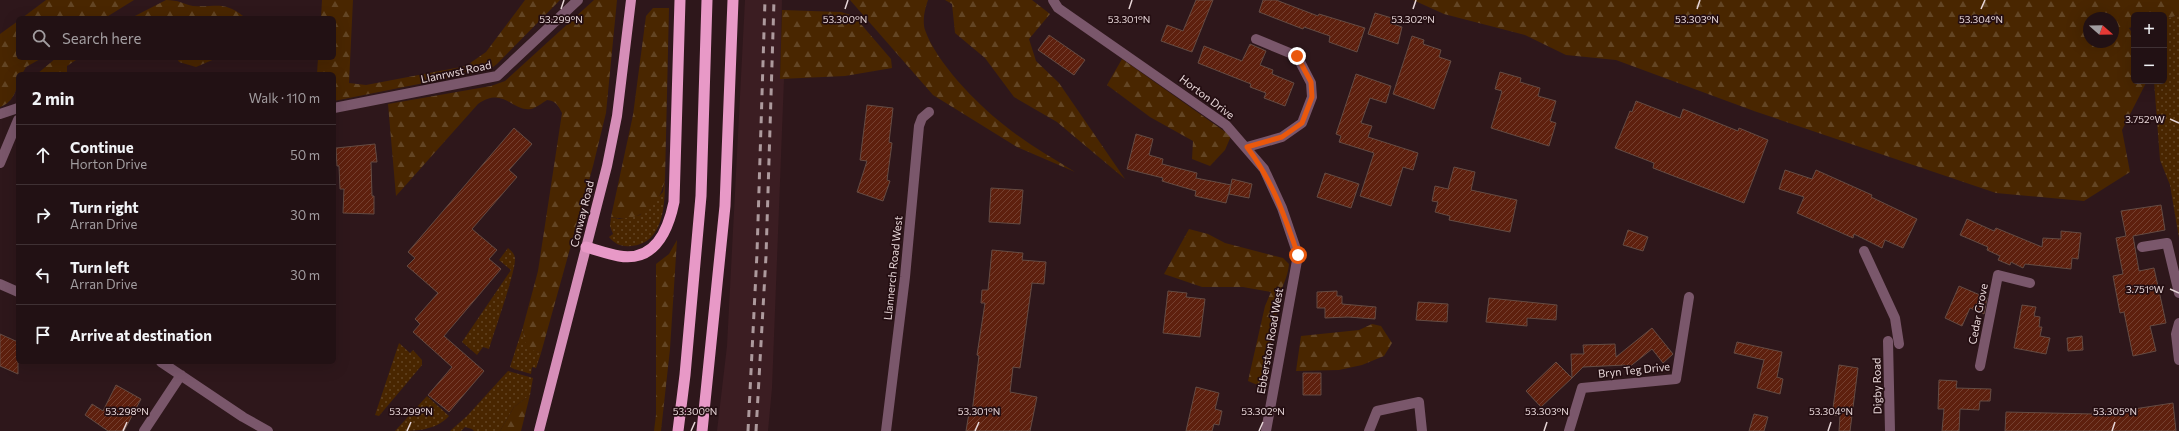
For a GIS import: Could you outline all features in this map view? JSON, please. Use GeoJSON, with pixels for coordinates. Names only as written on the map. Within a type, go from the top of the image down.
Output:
{"type":"FeatureCollection","features":[{"type":"Feature","properties":{"kind":"highway"},"geometry":{"type":"LineString","coordinates":[[586,247],[620,256],[632,256],[649,250],[659,241],[669,225],[674,202],[680,0]]}},
{"type":"Feature","properties":{"kind":"highway"},"geometry":{"type":"LineString","coordinates":[[678,431],[685,375],[702,196],[707,0]]}},
{"type":"Feature","properties":{"kind":"highway"},"geometry":{"type":"LineString","coordinates":[[702,431],[725,206],[733,0]]}},
{"type":"Feature","properties":{"kind":"main road","name":"Conway Road"},"geometry":{"type":"LineString","coordinates":[[539,431],[607,166],[617,116],[631,0]]}},
{"type":"Feature","properties":{"kind":"street","name":"Llanrwst Road"},"geometry":{"type":"LineString","coordinates":[[336,108],[497,76],[578,0]]}},
{"type":"Feature","properties":{"kind":"street","name":"Horton Drive"},"geometry":{"type":"LineString","coordinates":[[1053,0],[1058,8],[1226,125],[1247,147],[1264,169],[1279,201],[1298,255]]}},
{"type":"Feature","properties":{"kind":"street"},"geometry":{"type":"LineString","coordinates":[[1247,147],[1282,137],[1302,123],[1312,97],[1311,82],[1297,56],[1256,39]]}},
{"type":"Feature","properties":{"kind":"street"},"geometry":{"type":"LineString","coordinates":[[0,114],[16,109]]}},
{"type":"Feature","properties":{"kind":"street","name":"Llannerch Road West"},"geometry":{"type":"LineString","coordinates":[[886,431],[905,277],[919,126],[922,118],[929,112]]}},
{"type":"Feature","properties":{"kind":"street"},"geometry":{"type":"LineString","coordinates":[[0,163],[16,125]]}},
{"type":"Feature","properties":{"kind":"street"},"geometry":{"type":"LineString","coordinates":[[2142,247],[2167,243],[2179,293]]}},
{"type":"Feature","properties":{"kind":"street"},"geometry":{"type":"LineString","coordinates":[[1864,251],[1895,318],[1899,344]]}},
{"type":"Feature","properties":{"kind":"street","name":"Ebberston Road West"},"geometry":{"type":"LineString","coordinates":[[1266,431],[1298,255]]}},
{"type":"Feature","properties":{"kind":"street","name":"Cedar Grove"},"geometry":{"type":"LineString","coordinates":[[1980,366],[1998,275],[2030,283]]}},
{"type":"Feature","properties":{"kind":"street"},"geometry":{"type":"LineString","coordinates":[[0,284],[16,291]]}},
{"type":"Feature","properties":{"kind":"street","name":"Bryn Teg Drive"},"geometry":{"type":"LineString","coordinates":[[1569,431],[1582,388],[1676,379],[1689,297]]}},
{"type":"Feature","properties":{"kind":"street"},"geometry":{"type":"LineString","coordinates":[[2179,323],[2176,334],[2179,360]]}},
{"type":"Feature","properties":{"kind":"street","name":"Digby Road"},"geometry":{"type":"LineString","coordinates":[[1888,341],[1890,431]]}},
{"type":"Feature","properties":{"kind":"street"},"geometry":{"type":"LineString","coordinates":[[164,364],[268,431]]}},
{"type":"Feature","properties":{"kind":"street"},"geometry":{"type":"LineString","coordinates":[[144,431],[181,375]]}},
{"type":"Feature","properties":{"kind":"street"},"geometry":{"type":"LineString","coordinates":[[1370,431],[1377,411],[1419,402],[1422,431]]}},
{"type":"Feature","properties":{"kind":"shaded area"},"geometry":{"type":"Polygon","coordinates":[[[745,0],[782,0],[780,79],[784,79],[772,388],[768,431],[717,431],[727,346],[745,0]]]}},
{"type":"Feature","properties":{"kind":"green space"},"geometry":{"type":"Polygon","coordinates":[[[46,0],[134,0],[108,16],[25,16],[46,0]]]}},
{"type":"Feature","properties":{"kind":"green space"},"geometry":{"type":"Polygon","coordinates":[[[166,0],[170,0],[193,6],[224,6],[243,16],[135,16],[166,0]]]}},
{"type":"Feature","properties":{"kind":"green space"},"geometry":{"type":"Polygon","coordinates":[[[322,0],[353,0],[349,83],[366,85],[466,66],[486,52],[525,0],[560,0],[497,64],[489,70],[336,101],[336,72],[317,72],[318,60],[336,60],[336,16],[321,16],[322,0]]]}},
{"type":"Feature","properties":{"kind":"green space"},"geometry":{"type":"Polygon","coordinates":[[[594,0],[617,0],[606,113],[593,166],[541,353],[529,349],[524,340],[523,327],[538,271],[562,113],[559,108],[555,102],[547,100],[537,107],[524,109],[501,98],[487,99],[478,104],[396,196],[388,104],[491,86],[505,81],[594,0]]]}},
{"type":"Feature","properties":{"kind":"green space"},"geometry":{"type":"Polygon","coordinates":[[[850,0],[928,0],[924,19],[925,30],[938,55],[958,82],[982,106],[1012,132],[1075,172],[1017,147],[933,95],[850,0]]]}},
{"type":"Feature","properties":{"kind":"green space"},"geometry":{"type":"Polygon","coordinates":[[[945,0],[1032,0],[1050,14],[1029,39],[1036,61],[1059,83],[1125,179],[1057,122],[1014,97],[985,58],[955,33],[952,4],[945,0]]]}},
{"type":"Feature","properties":{"kind":"green space"},"geometry":{"type":"Polygon","coordinates":[[[1413,0],[2179,0],[2179,15],[2167,18],[2167,12],[2131,12],[2131,27],[2129,28],[2131,31],[2131,84],[2145,84],[2122,130],[2130,172],[2084,201],[1996,193],[1754,111],[1616,60],[1566,55],[1525,35],[1444,14],[1413,0]]]}},
{"type":"Feature","properties":{"kind":"green space"},"geometry":{"type":"Polygon","coordinates":[[[653,8],[669,8],[665,179],[658,198],[647,211],[631,218],[611,217],[633,115],[646,16],[653,8]]]}},
{"type":"Feature","properties":{"kind":"green space"},"geometry":{"type":"Polygon","coordinates":[[[782,10],[841,12],[854,16],[891,59],[892,68],[845,76],[780,79],[782,10]]]}},
{"type":"Feature","properties":{"kind":"green space"},"geometry":{"type":"Polygon","coordinates":[[[2179,15],[2179,238],[2170,185],[2160,160],[2154,84],[2167,84],[2167,18],[2179,15]]]}},
{"type":"Feature","properties":{"kind":"green space"},"geometry":{"type":"Polygon","coordinates":[[[16,22],[16,60],[38,60],[26,67],[23,72],[16,72],[16,90],[9,102],[0,107],[0,34],[16,22]]]}},
{"type":"Feature","properties":{"kind":"green space"},"geometry":{"type":"Polygon","coordinates":[[[1122,59],[1231,136],[1225,150],[1210,166],[1192,159],[1193,141],[1150,117],[1107,85],[1122,59]]]}},
{"type":"Feature","properties":{"kind":"green space"},"geometry":{"type":"Polygon","coordinates":[[[54,60],[76,60],[67,66],[67,72],[39,72],[54,60]]]}},
{"type":"Feature","properties":{"kind":"green space"},"geometry":{"type":"Polygon","coordinates":[[[178,60],[212,60],[196,67],[179,62],[178,60]]]}},
{"type":"Feature","properties":{"kind":"green space"},"geometry":{"type":"Polygon","coordinates":[[[665,179],[663,211],[656,231],[642,244],[627,246],[614,242],[609,237],[613,234],[610,226],[611,217],[619,219],[640,215],[663,192],[665,179]]]}},
{"type":"Feature","properties":{"kind":"green space"},"geometry":{"type":"Polygon","coordinates":[[[1189,229],[1208,234],[1225,243],[1283,258],[1289,264],[1279,299],[1270,355],[1267,389],[1248,381],[1265,306],[1271,292],[1243,287],[1202,287],[1164,274],[1189,229]]]}},
{"type":"Feature","properties":{"kind":"green space"},"geometry":{"type":"Polygon","coordinates":[[[677,240],[670,349],[661,431],[654,431],[656,415],[656,264],[669,254],[677,240]]]}},
{"type":"Feature","properties":{"kind":"green space"},"geometry":{"type":"Polygon","coordinates":[[[508,248],[513,253],[515,258],[509,288],[489,349],[483,347],[477,355],[462,342],[511,270],[499,260],[508,248]]]}},
{"type":"Feature","properties":{"kind":"green space"},"geometry":{"type":"Polygon","coordinates":[[[1372,324],[1381,326],[1392,343],[1384,356],[1362,365],[1339,370],[1296,371],[1301,336],[1359,330],[1372,324]]]}},
{"type":"Feature","properties":{"kind":"green space"},"geometry":{"type":"Polygon","coordinates":[[[523,327],[524,337],[529,347],[541,353],[536,368],[532,367],[531,374],[510,367],[523,327]]]}},
{"type":"Feature","properties":{"kind":"green space"},"geometry":{"type":"Polygon","coordinates":[[[399,343],[410,353],[413,350],[422,360],[422,365],[379,416],[375,415],[399,343]]]}},
{"type":"Feature","properties":{"kind":"green space"},"geometry":{"type":"Polygon","coordinates":[[[508,371],[533,378],[530,395],[514,407],[500,431],[474,431],[465,427],[461,431],[450,431],[467,416],[508,371]]]}},
{"type":"Feature","properties":{"kind":"green space"},"geometry":{"type":"Polygon","coordinates":[[[530,395],[521,431],[500,431],[514,407],[530,395]]]}},
{"type":"Feature","properties":{"kind":"green space"},"geometry":{"type":"Polygon","coordinates":[[[427,396],[449,416],[437,425],[424,429],[395,431],[427,396]]]}},
{"type":"Feature","properties":{"kind":"building"},"geometry":{"type":"Polygon","coordinates":[[[1196,0],[1213,0],[1192,52],[1161,41],[1167,25],[1183,31],[1196,0]]]}},
{"type":"Feature","properties":{"kind":"building"},"geometry":{"type":"Polygon","coordinates":[[[1263,0],[1276,0],[1318,16],[1319,14],[1365,28],[1357,52],[1329,42],[1330,36],[1304,27],[1303,29],[1259,12],[1263,0]]]}},
{"type":"Feature","properties":{"kind":"building"},"geometry":{"type":"Polygon","coordinates":[[[1375,13],[1395,19],[1393,24],[1402,27],[1398,44],[1368,34],[1375,13]]]}},
{"type":"Feature","properties":{"kind":"building"},"geometry":{"type":"Polygon","coordinates":[[[1049,35],[1085,60],[1074,75],[1038,50],[1049,35]]]}},
{"type":"Feature","properties":{"kind":"building"},"geometry":{"type":"Polygon","coordinates":[[[1412,36],[1424,40],[1423,44],[1441,50],[1439,57],[1451,61],[1434,109],[1393,94],[1412,36]]]}},
{"type":"Feature","properties":{"kind":"building"},"geometry":{"type":"Polygon","coordinates":[[[1250,44],[1266,51],[1260,65],[1273,70],[1272,74],[1294,83],[1285,106],[1264,98],[1266,93],[1250,87],[1251,84],[1198,63],[1204,46],[1242,61],[1250,44]]]}},
{"type":"Feature","properties":{"kind":"building"},"geometry":{"type":"Polygon","coordinates":[[[1500,72],[1521,78],[1520,82],[1540,88],[1538,96],[1556,101],[1550,121],[1556,123],[1549,146],[1491,128],[1502,91],[1495,89],[1500,72]]]}},
{"type":"Feature","properties":{"kind":"building"},"geometry":{"type":"Polygon","coordinates":[[[1356,74],[1391,86],[1386,103],[1370,98],[1361,123],[1372,126],[1368,137],[1418,153],[1413,170],[1403,167],[1391,206],[1360,196],[1374,153],[1339,142],[1341,136],[1336,134],[1356,74]]]}},
{"type":"Feature","properties":{"kind":"building"},"geometry":{"type":"Polygon","coordinates":[[[1636,101],[1680,118],[1683,109],[1738,131],[1739,128],[1768,140],[1744,203],[1653,168],[1654,163],[1615,148],[1630,111],[1632,112],[1636,101]]]}},
{"type":"Feature","properties":{"kind":"building"},"geometry":{"type":"Polygon","coordinates":[[[867,105],[893,108],[889,142],[892,143],[887,180],[890,181],[883,201],[857,192],[867,161],[860,160],[867,105]]]}},
{"type":"Feature","properties":{"kind":"building"},"geometry":{"type":"Polygon","coordinates":[[[514,128],[532,144],[509,170],[517,177],[472,229],[497,250],[489,259],[501,269],[444,336],[484,371],[449,412],[428,395],[452,367],[413,332],[420,324],[415,319],[438,293],[407,266],[415,258],[408,252],[514,128]]]}},
{"type":"Feature","properties":{"kind":"building"},"geometry":{"type":"Polygon","coordinates":[[[1136,134],[1153,139],[1149,155],[1163,159],[1162,164],[1197,173],[1196,178],[1231,185],[1226,203],[1195,196],[1196,191],[1162,181],[1163,178],[1127,169],[1136,134]]]}},
{"type":"Feature","properties":{"kind":"building"},"geometry":{"type":"Polygon","coordinates":[[[375,144],[377,162],[371,162],[374,214],[343,213],[344,189],[340,189],[339,166],[337,166],[336,148],[375,144]]]}},
{"type":"Feature","properties":{"kind":"building"},"geometry":{"type":"Polygon","coordinates":[[[1454,167],[1475,172],[1471,190],[1517,200],[1510,232],[1449,220],[1450,216],[1435,212],[1438,202],[1432,201],[1435,186],[1448,189],[1454,167]]]}},
{"type":"Feature","properties":{"kind":"building"},"geometry":{"type":"Polygon","coordinates":[[[1785,170],[1812,179],[1816,170],[1872,195],[1871,197],[1917,219],[1903,248],[1885,240],[1882,248],[1854,234],[1853,238],[1797,213],[1804,197],[1779,189],[1785,170]]]}},
{"type":"Feature","properties":{"kind":"building"},"geometry":{"type":"Polygon","coordinates":[[[1325,173],[1359,184],[1351,208],[1317,197],[1325,173]]]}},
{"type":"Feature","properties":{"kind":"building"},"geometry":{"type":"Polygon","coordinates":[[[1232,179],[1252,184],[1249,198],[1229,194],[1232,179]]]}},
{"type":"Feature","properties":{"kind":"building"},"geometry":{"type":"Polygon","coordinates":[[[991,188],[1023,190],[1020,224],[989,222],[991,188]]]}},
{"type":"Feature","properties":{"kind":"building"},"geometry":{"type":"Polygon","coordinates":[[[2161,205],[2165,230],[2133,236],[2139,271],[2154,268],[2166,323],[2150,326],[2156,351],[2133,356],[2124,312],[2120,313],[2113,276],[2123,274],[2116,238],[2126,236],[2121,211],[2161,205]]]}},
{"type":"Feature","properties":{"kind":"building"},"geometry":{"type":"Polygon","coordinates":[[[1967,219],[1994,231],[1996,228],[2042,247],[2043,238],[2061,239],[2061,231],[2081,233],[2078,259],[2072,258],[2071,269],[2025,264],[2023,268],[2011,262],[2010,265],[1998,260],[2000,256],[1987,250],[1988,247],[1960,235],[1967,219]]]}},
{"type":"Feature","properties":{"kind":"building"},"geometry":{"type":"Polygon","coordinates":[[[1628,230],[1648,237],[1643,251],[1623,245],[1628,230]]]}},
{"type":"Feature","properties":{"kind":"building"},"geometry":{"type":"Polygon","coordinates":[[[992,250],[1023,253],[1022,260],[1046,262],[1044,284],[1032,283],[1020,368],[1013,367],[1010,392],[1037,397],[1030,431],[966,431],[969,413],[972,413],[979,356],[977,355],[985,303],[981,303],[982,290],[988,290],[992,250]]]}},
{"type":"Feature","properties":{"kind":"building"},"geometry":{"type":"Polygon","coordinates":[[[1959,286],[1987,298],[1984,314],[1970,308],[1962,326],[1945,318],[1959,286]]]}},
{"type":"Feature","properties":{"kind":"building"},"geometry":{"type":"Polygon","coordinates":[[[1168,291],[1187,293],[1186,297],[1205,299],[1200,337],[1163,333],[1168,291]]]}},
{"type":"Feature","properties":{"kind":"building"},"geometry":{"type":"Polygon","coordinates":[[[1337,291],[1337,296],[1342,296],[1342,304],[1376,307],[1375,319],[1348,317],[1325,318],[1325,308],[1317,308],[1317,292],[1337,291]]]}},
{"type":"Feature","properties":{"kind":"building"},"geometry":{"type":"Polygon","coordinates":[[[1489,298],[1557,305],[1556,320],[1527,318],[1527,326],[1486,322],[1489,298]]]}},
{"type":"Feature","properties":{"kind":"building"},"geometry":{"type":"Polygon","coordinates":[[[1418,302],[1448,304],[1447,322],[1416,320],[1418,302]]]}},
{"type":"Feature","properties":{"kind":"building"},"geometry":{"type":"Polygon","coordinates":[[[2022,305],[2036,307],[2034,316],[2040,317],[2039,327],[2042,327],[2040,336],[2050,338],[2046,354],[2014,348],[2022,305]]]}},
{"type":"Feature","properties":{"kind":"building"},"geometry":{"type":"Polygon","coordinates":[[[1652,328],[1673,354],[1663,363],[1652,349],[1628,368],[1625,365],[1583,367],[1572,378],[1571,354],[1584,354],[1583,345],[1615,344],[1616,357],[1652,328]]]}},
{"type":"Feature","properties":{"kind":"building"},"geometry":{"type":"Polygon","coordinates":[[[0,334],[16,341],[16,364],[18,364],[18,374],[0,366],[0,334]]]}},
{"type":"Feature","properties":{"kind":"building"},"geometry":{"type":"Polygon","coordinates":[[[2082,336],[2083,350],[2068,351],[2067,338],[2082,336]]]}},
{"type":"Feature","properties":{"kind":"building"},"geometry":{"type":"Polygon","coordinates":[[[1737,342],[1782,352],[1777,377],[1783,379],[1780,394],[1757,388],[1764,360],[1734,353],[1737,342]]]}},
{"type":"Feature","properties":{"kind":"building"},"geometry":{"type":"Polygon","coordinates":[[[1556,362],[1572,378],[1541,407],[1526,391],[1556,362]]]}},
{"type":"Feature","properties":{"kind":"building"},"geometry":{"type":"Polygon","coordinates":[[[1839,365],[1858,368],[1850,431],[1839,431],[1840,416],[1832,415],[1839,365]]]}},
{"type":"Feature","properties":{"kind":"building"},"geometry":{"type":"Polygon","coordinates":[[[1303,373],[1321,373],[1321,395],[1303,395],[1303,373]]]}},
{"type":"Feature","properties":{"kind":"building"},"geometry":{"type":"Polygon","coordinates":[[[1939,380],[1957,381],[1956,388],[1991,389],[1990,401],[1980,401],[1979,410],[1960,409],[1959,431],[1942,431],[1944,409],[1938,409],[1939,380]]]}},
{"type":"Feature","properties":{"kind":"building"},"geometry":{"type":"Polygon","coordinates":[[[116,385],[141,399],[124,431],[108,431],[85,415],[92,404],[103,411],[116,385]]]}},
{"type":"Feature","properties":{"kind":"building"},"geometry":{"type":"Polygon","coordinates":[[[1196,387],[1219,393],[1215,409],[1222,411],[1219,425],[1214,424],[1212,431],[1186,431],[1196,387]]]}},
{"type":"Feature","properties":{"kind":"building"},"geometry":{"type":"Polygon","coordinates":[[[2173,403],[2176,431],[2005,431],[2006,412],[2093,414],[2092,412],[2134,409],[2173,403]]]}},
{"type":"Feature","properties":{"kind":"building"},"geometry":{"type":"Polygon","coordinates":[[[1754,414],[1768,417],[1764,431],[1749,431],[1754,414]]]}},
{"type":"Feature","properties":{"kind":"railway"},"geometry":{"type":"LineString","coordinates":[[748,431],[757,253],[765,0]]}},
{"type":"Feature","properties":{"kind":"railway"},"geometry":{"type":"LineString","coordinates":[[756,431],[766,256],[774,0]]}},
{"type":"Feature","properties":{"kind":"route"},"geometry":{"type":"LineString","coordinates":[[1297,56],[1311,82],[1312,97],[1302,123],[1282,137],[1247,147],[1264,169],[1282,208],[1298,255]]}}]}
